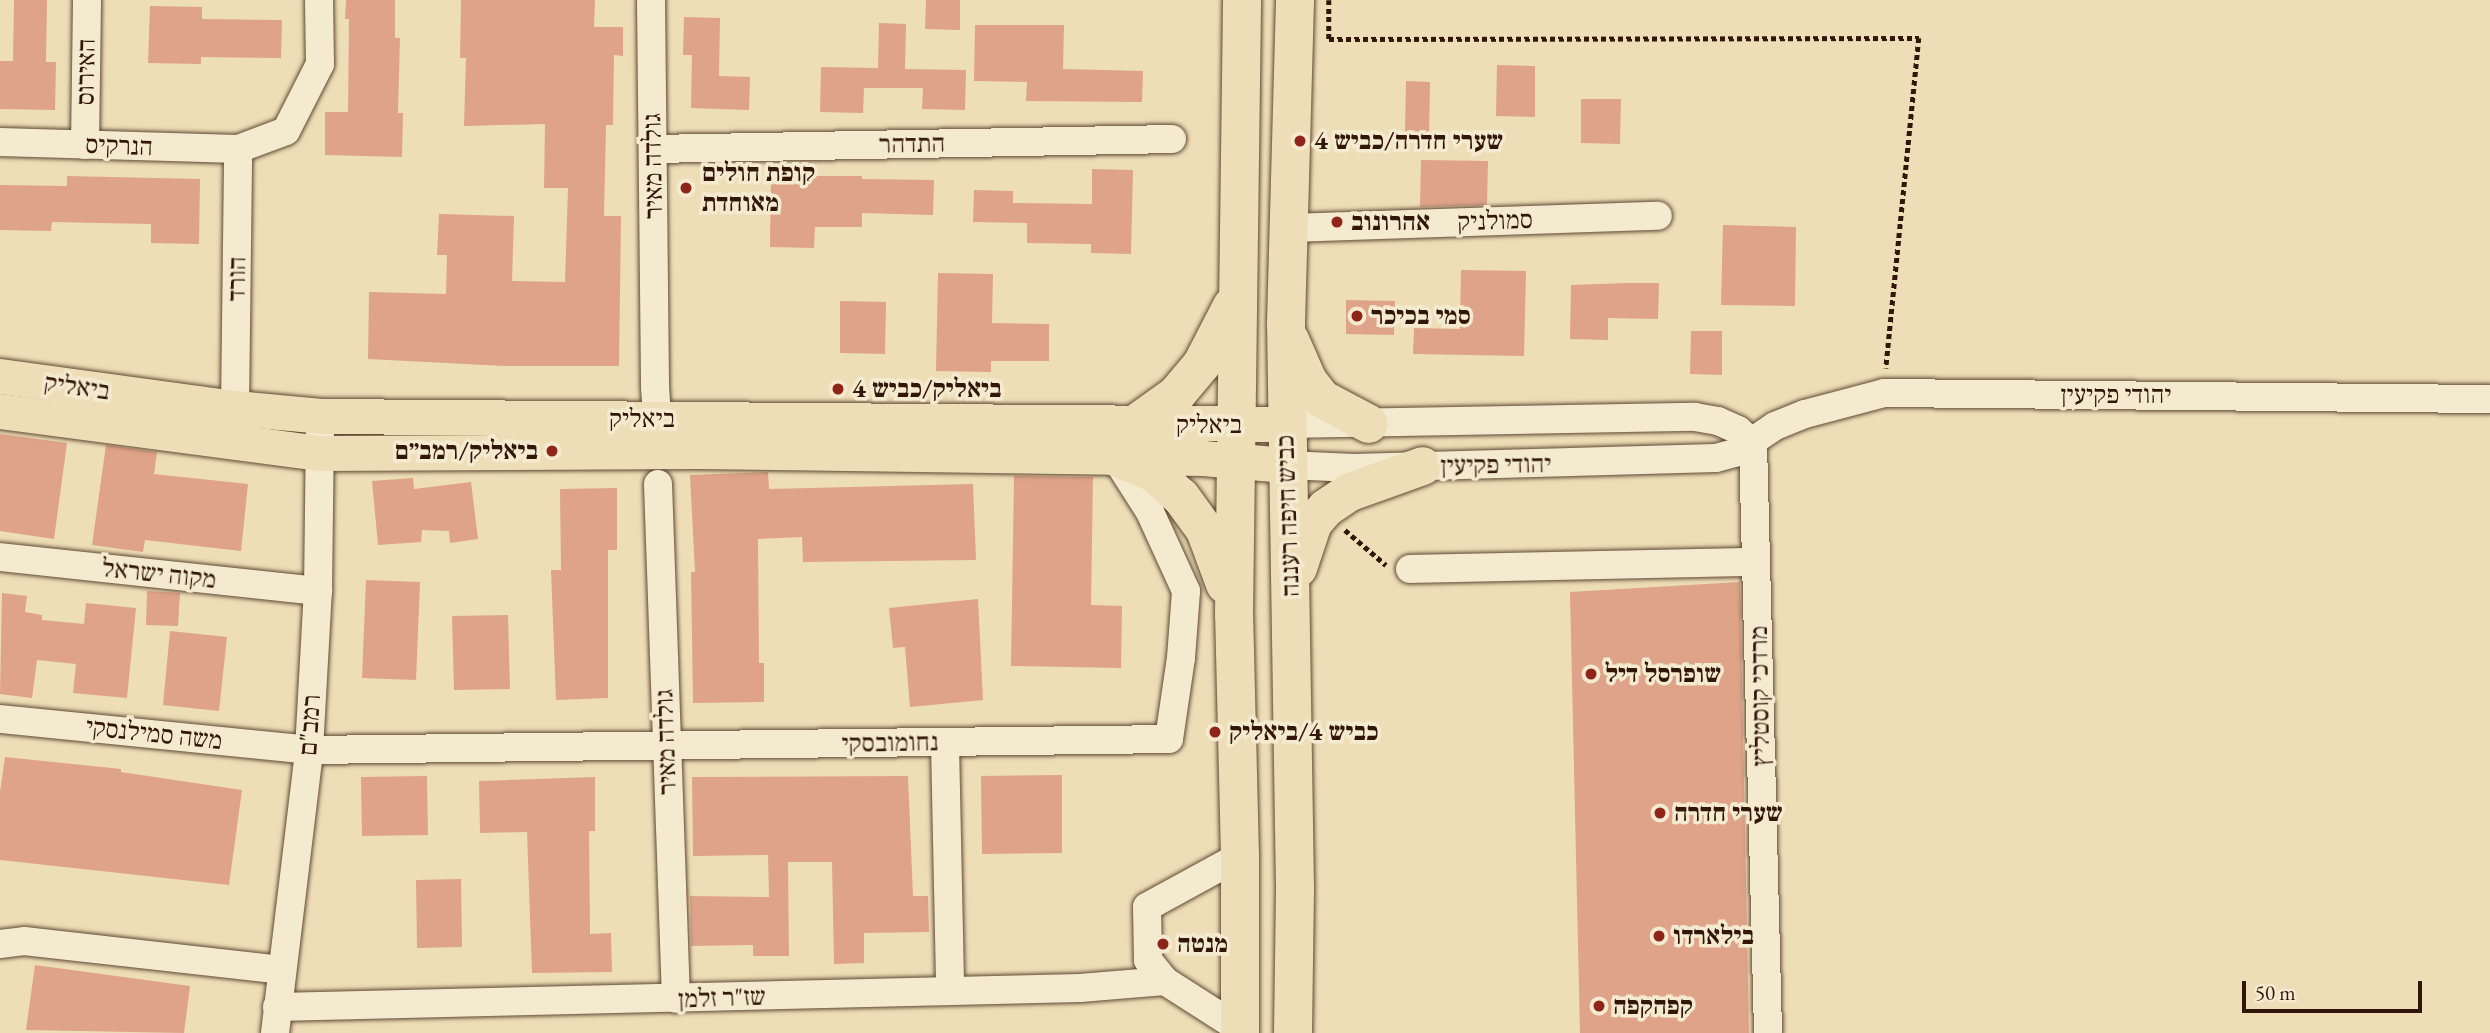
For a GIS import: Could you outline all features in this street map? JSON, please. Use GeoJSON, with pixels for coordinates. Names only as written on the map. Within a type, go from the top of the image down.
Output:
{"type":"FeatureCollection","features":[{"type":"Feature","properties":{"kind":"highway","name":"כביש חיפה רעננה"},"geometry":{"type":"LineString","coordinates":[[1240,1031],[1240,856],[1234,615],[1242,0]]}},
{"type":"Feature","properties":{"kind":"highway","name":"כביש חיפה רעננה"},"geometry":{"type":"LineString","coordinates":[[1293,1033],[1295,888],[1286,465],[1286,323],[1295,0]]}},
{"type":"Feature","properties":{"kind":"highway"},"geometry":{"type":"LineString","coordinates":[[1134,425],[1176,395],[1202,364],[1221,334],[1237,294]]}},
{"type":"Feature","properties":{"kind":"highway"},"geometry":{"type":"LineString","coordinates":[[1286,323],[1298,360],[1322,399],[1369,424]]}},
{"type":"Feature","properties":{"kind":"highway"},"geometry":{"type":"LineString","coordinates":[[1115,457],[1154,473],[1181,498],[1205,530],[1234,615]]}},
{"type":"Feature","properties":{"kind":"highway"},"geometry":{"type":"LineString","coordinates":[[1291,611],[1303,546],[1313,523],[1323,511],[1350,492],[1423,466]]}},
{"type":"Feature","properties":{"kind":"main road","name":"ביאליק"},"geometry":{"type":"LineString","coordinates":[[0,376],[235,408],[321,416],[1134,425],[1235,442]]}},
{"type":"Feature","properties":{"kind":"main road","name":"ביאליק"},"geometry":{"type":"LineString","coordinates":[[0,411],[320,453],[677,451],[1115,457],[1235,442],[1286,424]]}},
{"type":"Feature","properties":{"kind":"main road","name":"יהודי פקיעין"},"geometry":{"type":"LineString","coordinates":[[1235,442],[1286,465]]}},
{"type":"Feature","properties":{"kind":"street","name":"האירוס"},"geometry":{"type":"LineString","coordinates":[[85,145],[87,0]]}},
{"type":"Feature","properties":{"kind":"street"},"geometry":{"type":"LineString","coordinates":[[238,149],[286,131],[320,64],[319,0]]}},
{"type":"Feature","properties":{"kind":"street","name":"גולדה מאיר"},"geometry":{"type":"LineString","coordinates":[[651,0],[657,419]]}},
{"type":"Feature","properties":{"kind":"street","name":"התדהר"},"geometry":{"type":"LineString","coordinates":[[653,149],[1172,139]]}},
{"type":"Feature","properties":{"kind":"street","name":"הנרקיס"},"geometry":{"type":"LineString","coordinates":[[0,142],[238,149]]}},
{"type":"Feature","properties":{"kind":"street","name":"הורד"},"geometry":{"type":"LineString","coordinates":[[235,408],[238,149]]}},
{"type":"Feature","properties":{"kind":"street","name":"סמולניק"},"geometry":{"type":"LineString","coordinates":[[1289,228],[1658,216]]}},
{"type":"Feature","properties":{"kind":"street","name":"יהודי פקיעין"},"geometry":{"type":"LineString","coordinates":[[1286,465],[1423,466],[1698,460],[1735,453],[1775,426],[1805,414],[1884,393],[2490,399]]}},
{"type":"Feature","properties":{"kind":"street","name":"רמב\"ם"},"geometry":{"type":"LineString","coordinates":[[276,1020],[309,750],[318,592],[321,416]]}},
{"type":"Feature","properties":{"kind":"street","name":"יהודי פקיעין"},"geometry":{"type":"LineString","coordinates":[[1286,424],[1695,417],[1718,421],[1738,430],[1753,443]]}},
{"type":"Feature","properties":{"kind":"street"},"geometry":{"type":"LineString","coordinates":[[657,419],[677,451]]}},
{"type":"Feature","properties":{"kind":"street","name":"מרדכי קוסטליץ"},"geometry":{"type":"LineString","coordinates":[[1753,443],[1768,1033]]}},
{"type":"Feature","properties":{"kind":"street","name":"נחומובסקי"},"geometry":{"type":"LineString","coordinates":[[309,750],[1169,739],[1181,659],[1186,591],[1150,512],[1115,457]]}},
{"type":"Feature","properties":{"kind":"street","name":"גולדה מאיר"},"geometry":{"type":"LineString","coordinates":[[658,484],[676,999]]}},
{"type":"Feature","properties":{"kind":"street","name":"מקוה ישראל"},"geometry":{"type":"LineString","coordinates":[[0,557],[318,592]]}},
{"type":"Feature","properties":{"kind":"street"},"geometry":{"type":"LineString","coordinates":[[1400,569],[1756,562]]}},
{"type":"Feature","properties":{"kind":"street","name":"משה סמילנסקי"},"geometry":{"type":"LineString","coordinates":[[0,719],[309,750]]}},
{"type":"Feature","properties":{"kind":"street"},"geometry":{"type":"LineString","coordinates":[[945,743],[950,991]]}},
{"type":"Feature","properties":{"kind":"street"},"geometry":{"type":"LineString","coordinates":[[1240,856],[1147,907],[1148,960],[1165,982],[1240,1031]]}},
{"type":"Feature","properties":{"kind":"street"},"geometry":{"type":"LineString","coordinates":[[0,944],[24,941],[281,970]]}},
{"type":"Feature","properties":{"kind":"street","name":"שז\"ר זלמן"},"geometry":{"type":"LineString","coordinates":[[276,1020],[676,999],[1080,988],[1165,982]]}},
{"type":"Feature","properties":{"kind":"path"},"geometry":{"type":"LineString","coordinates":[[1329,0],[1329,39],[1919,38],[1884,393]]}},
{"type":"Feature","properties":{"kind":"path"},"geometry":{"type":"LineString","coordinates":[[1323,511],[1400,569]]}},
{"type":"Feature","properties":{"kind":"building"},"geometry":{"type":"Polygon","coordinates":[[[14,0],[47,0],[46,62],[56,62],[55,110],[0,109],[0,61],[13,61],[14,0]]]}},
{"type":"Feature","properties":{"kind":"building"},"geometry":{"type":"Polygon","coordinates":[[[346,0],[395,0],[395,38],[400,38],[398,113],[403,113],[402,157],[325,155],[325,112],[348,112],[349,19],[345,19],[346,0]]]}},
{"type":"Feature","properties":{"kind":"building"},"geometry":{"type":"Polygon","coordinates":[[[461,0],[595,0],[594,27],[623,27],[623,56],[614,55],[613,125],[606,125],[604,216],[621,216],[619,366],[504,366],[368,359],[369,292],[446,294],[447,255],[437,255],[439,214],[514,216],[512,281],[565,282],[568,188],[544,188],[545,124],[464,126],[466,58],[460,58],[461,0]]]}},
{"type":"Feature","properties":{"kind":"building"},"geometry":{"type":"Polygon","coordinates":[[[926,0],[960,0],[960,30],[925,29],[926,0]]]}},
{"type":"Feature","properties":{"kind":"building"},"geometry":{"type":"Polygon","coordinates":[[[150,6],[202,7],[202,19],[282,20],[281,58],[201,57],[201,64],[148,63],[150,6]]]}},
{"type":"Feature","properties":{"kind":"building"},"geometry":{"type":"Polygon","coordinates":[[[684,17],[720,18],[719,76],[750,77],[749,110],[691,108],[692,55],[683,55],[684,17]]]}},
{"type":"Feature","properties":{"kind":"building"},"geometry":{"type":"Polygon","coordinates":[[[879,23],[906,24],[905,69],[966,70],[965,110],[922,109],[923,88],[864,88],[863,113],[820,112],[821,67],[878,68],[879,23]]]}},
{"type":"Feature","properties":{"kind":"building"},"geometry":{"type":"Polygon","coordinates":[[[975,25],[1064,25],[1063,69],[1143,71],[1142,102],[1026,101],[1027,82],[974,81],[975,25]]]}},
{"type":"Feature","properties":{"kind":"building"},"geometry":{"type":"Polygon","coordinates":[[[1497,65],[1535,66],[1535,117],[1496,116],[1497,65]]]}},
{"type":"Feature","properties":{"kind":"building"},"geometry":{"type":"Polygon","coordinates":[[[1406,81],[1430,82],[1429,137],[1405,136],[1406,81]]]}},
{"type":"Feature","properties":{"kind":"building"},"geometry":{"type":"Polygon","coordinates":[[[1581,99],[1621,99],[1620,144],[1581,143],[1581,99]]]}},
{"type":"Feature","properties":{"kind":"building"},"geometry":{"type":"Polygon","coordinates":[[[1421,160],[1488,161],[1487,205],[1420,207],[1421,160]]]}},
{"type":"Feature","properties":{"kind":"building"},"geometry":{"type":"Polygon","coordinates":[[[1092,169],[1133,170],[1131,254],[1091,253],[1091,244],[1027,243],[1027,223],[973,222],[974,190],[1013,191],[1013,203],[1092,204],[1092,169]]]}},
{"type":"Feature","properties":{"kind":"building"},"geometry":{"type":"Polygon","coordinates":[[[67,176],[200,179],[199,244],[151,243],[151,224],[52,222],[51,231],[0,230],[0,185],[67,186],[67,176]]]}},
{"type":"Feature","properties":{"kind":"building"},"geometry":{"type":"Polygon","coordinates":[[[771,176],[862,176],[862,179],[934,180],[933,215],[862,213],[862,227],[815,227],[814,248],[770,247],[771,176]]]}},
{"type":"Feature","properties":{"kind":"building"},"geometry":{"type":"Polygon","coordinates":[[[1723,225],[1796,227],[1795,306],[1721,305],[1723,225]]]}},
{"type":"Feature","properties":{"kind":"building"},"geometry":{"type":"Polygon","coordinates":[[[1461,270],[1526,271],[1524,356],[1413,354],[1414,328],[1460,329],[1461,270]]]}},
{"type":"Feature","properties":{"kind":"building"},"geometry":{"type":"Polygon","coordinates":[[[938,273],[993,274],[992,323],[1049,324],[1049,361],[991,361],[991,372],[936,371],[938,273]]]}},
{"type":"Feature","properties":{"kind":"building"},"geometry":{"type":"Polygon","coordinates":[[[1659,283],[1658,319],[1608,318],[1608,340],[1570,339],[1571,285],[1659,283]]]}},
{"type":"Feature","properties":{"kind":"building"},"geometry":{"type":"Polygon","coordinates":[[[1346,300],[1395,301],[1394,335],[1346,334],[1346,300]]]}},
{"type":"Feature","properties":{"kind":"building"},"geometry":{"type":"Polygon","coordinates":[[[840,301],[886,302],[885,354],[840,353],[840,301]]]}},
{"type":"Feature","properties":{"kind":"building"},"geometry":{"type":"Polygon","coordinates":[[[1691,331],[1722,331],[1722,375],[1690,374],[1691,331]]]}},
{"type":"Feature","properties":{"kind":"building"},"geometry":{"type":"Polygon","coordinates":[[[0,434],[67,443],[54,539],[0,531],[0,434]]]}},
{"type":"Feature","properties":{"kind":"building"},"geometry":{"type":"Polygon","coordinates":[[[106,445],[157,452],[154,474],[248,484],[241,551],[145,540],[143,552],[92,545],[106,445]]]}},
{"type":"Feature","properties":{"kind":"building"},"geometry":{"type":"Polygon","coordinates":[[[768,472],[769,489],[973,484],[976,560],[803,562],[802,537],[758,539],[759,663],[764,663],[764,702],[693,703],[691,572],[695,572],[690,475],[768,472]]]}},
{"type":"Feature","properties":{"kind":"building"},"geometry":{"type":"Polygon","coordinates":[[[1014,476],[1093,477],[1091,605],[1122,606],[1121,668],[1011,666],[1014,476]]]}},
{"type":"Feature","properties":{"kind":"building"},"geometry":{"type":"Polygon","coordinates":[[[413,478],[414,489],[471,482],[478,539],[450,543],[449,531],[422,530],[421,542],[378,545],[372,481],[413,478]]]}},
{"type":"Feature","properties":{"kind":"building"},"geometry":{"type":"Polygon","coordinates":[[[617,488],[617,550],[608,550],[608,698],[556,700],[551,570],[561,570],[560,489],[617,488]]]}},
{"type":"Feature","properties":{"kind":"building"},"geometry":{"type":"Polygon","coordinates":[[[366,580],[420,582],[416,680],[362,678],[366,580]]]}},
{"type":"Feature","properties":{"kind":"building","name":"שערי חדרה"},"geometry":{"type":"Polygon","coordinates":[[[1740,582],[1749,1033],[1580,1033],[1570,592],[1740,582]]]}},
{"type":"Feature","properties":{"kind":"building"},"geometry":{"type":"Polygon","coordinates":[[[147,591],[180,593],[178,626],[146,625],[147,591]]]}},
{"type":"Feature","properties":{"kind":"building"},"geometry":{"type":"Polygon","coordinates":[[[2,593],[27,596],[25,612],[42,615],[42,620],[84,624],[86,603],[136,608],[127,698],[73,693],[76,664],[37,660],[32,698],[0,694],[2,593]]]}},
{"type":"Feature","properties":{"kind":"building"},"geometry":{"type":"Polygon","coordinates":[[[978,599],[983,700],[910,707],[905,647],[893,648],[889,608],[978,599]]]}},
{"type":"Feature","properties":{"kind":"building"},"geometry":{"type":"Polygon","coordinates":[[[508,615],[510,689],[454,690],[452,616],[508,615]]]}},
{"type":"Feature","properties":{"kind":"building"},"geometry":{"type":"Polygon","coordinates":[[[170,631],[227,637],[219,711],[163,705],[170,631]]]}},
{"type":"Feature","properties":{"kind":"building"},"geometry":{"type":"Polygon","coordinates":[[[5,757],[121,769],[121,772],[242,790],[229,885],[0,860],[0,792],[5,757]]]}},
{"type":"Feature","properties":{"kind":"building"},"geometry":{"type":"Polygon","coordinates":[[[1062,775],[1062,853],[982,854],[981,776],[1062,775]]]}},
{"type":"Feature","properties":{"kind":"building"},"geometry":{"type":"Polygon","coordinates":[[[427,776],[428,835],[362,836],[361,777],[427,776]]]}},
{"type":"Feature","properties":{"kind":"building"},"geometry":{"type":"Polygon","coordinates":[[[908,776],[913,896],[928,896],[929,932],[864,933],[864,963],[834,964],[832,862],[788,862],[789,956],[753,956],[753,945],[691,946],[690,896],[769,897],[768,855],[693,856],[692,777],[908,776]]]}},
{"type":"Feature","properties":{"kind":"building"},"geometry":{"type":"Polygon","coordinates":[[[595,777],[595,831],[589,831],[590,934],[611,933],[612,972],[532,973],[527,832],[480,833],[479,781],[595,777]]]}},
{"type":"Feature","properties":{"kind":"building"},"geometry":{"type":"Polygon","coordinates":[[[461,879],[462,947],[417,948],[416,880],[461,879]]]}},
{"type":"Feature","properties":{"kind":"building"},"geometry":{"type":"Polygon","coordinates":[[[35,965],[190,986],[184,1033],[26,1030],[35,965]]]}},
{"type":"Feature","properties":{"kind":"place","name":"שערי חדרה/כביש 4"},"geometry":{"type":"Point","coordinates":[1300,141]}},
{"type":"Feature","properties":{"kind":"place","name":"קופת חולים מאוחדת"},"geometry":{"type":"Point","coordinates":[686,188]}},
{"type":"Feature","properties":{"kind":"place","name":"אהרונוב"},"geometry":{"type":"Point","coordinates":[1337,222]}},
{"type":"Feature","properties":{"kind":"place","name":"סמי בכיכר"},"geometry":{"type":"Point","coordinates":[1357,316]}},
{"type":"Feature","properties":{"kind":"place","name":"ביאליק/כביש 4"},"geometry":{"type":"Point","coordinates":[838,389]}},
{"type":"Feature","properties":{"kind":"place","name":"ביאליק/רמב״ם"},"geometry":{"type":"Point","coordinates":[552,451]}},
{"type":"Feature","properties":{"kind":"place","name":"שופרסל דיל"},"geometry":{"type":"Point","coordinates":[1591,674]}},
{"type":"Feature","properties":{"kind":"place","name":"כביש 4/ביאליק"},"geometry":{"type":"Point","coordinates":[1215,732]}},
{"type":"Feature","properties":{"kind":"place","name":"שערי חדרה"},"geometry":{"type":"Point","coordinates":[1660,813]}},
{"type":"Feature","properties":{"kind":"place","name":"בילארדו"},"geometry":{"type":"Point","coordinates":[1659,936]}},
{"type":"Feature","properties":{"kind":"place","name":"מנטה"},"geometry":{"type":"Point","coordinates":[1163,944]}},
{"type":"Feature","properties":{"kind":"place","name":"קפהקפה"},"geometry":{"type":"Point","coordinates":[1599,1006]}}]}
